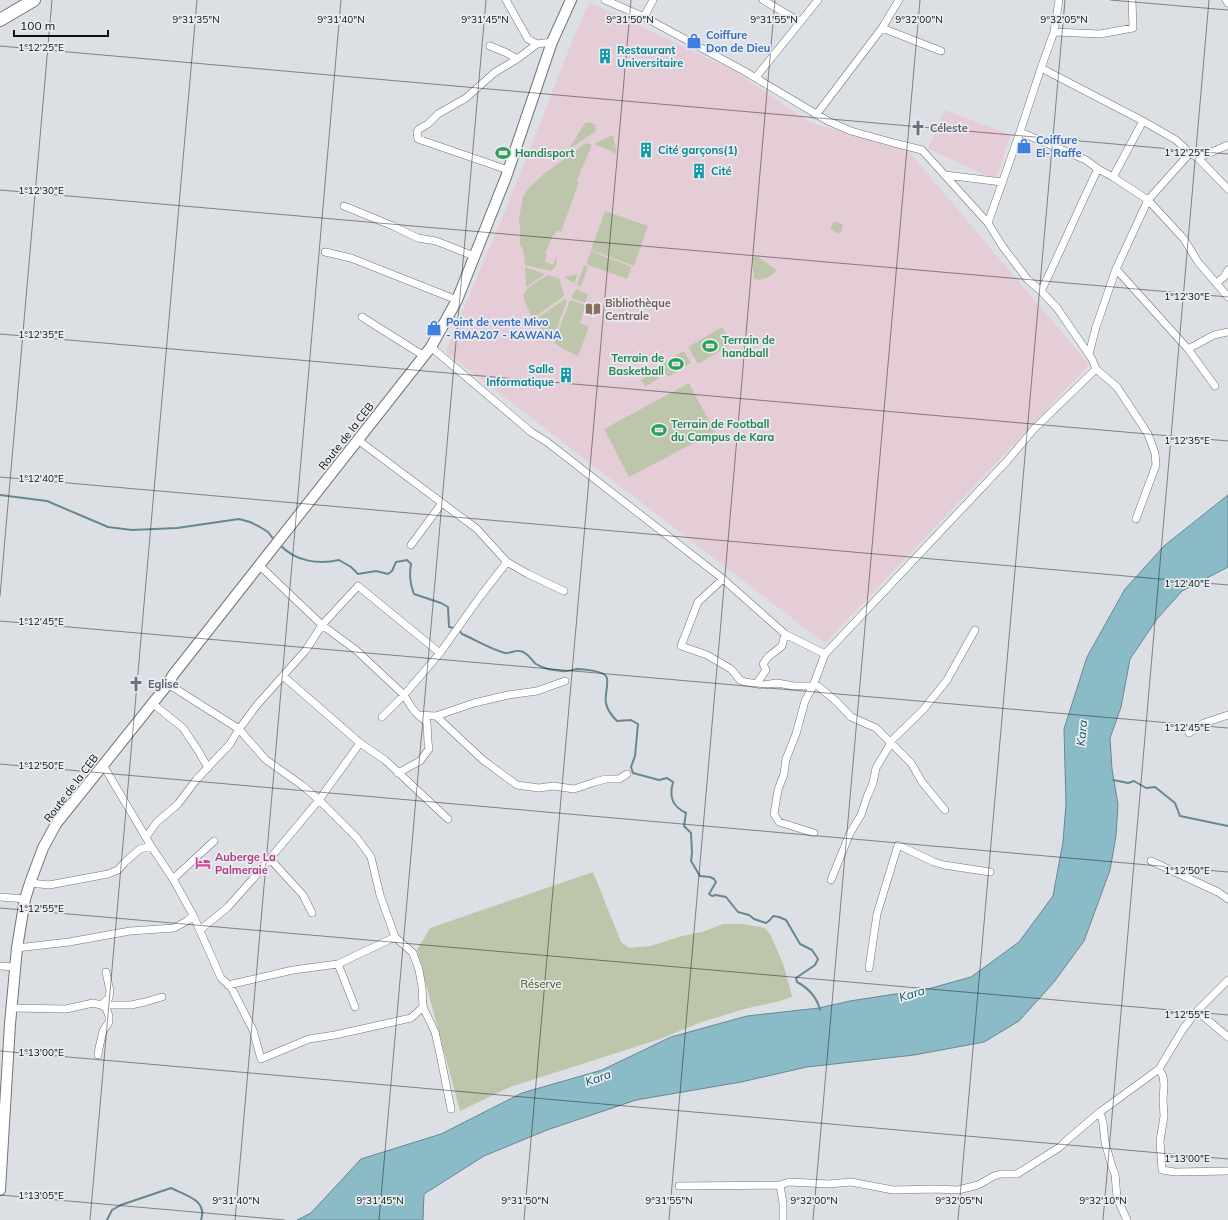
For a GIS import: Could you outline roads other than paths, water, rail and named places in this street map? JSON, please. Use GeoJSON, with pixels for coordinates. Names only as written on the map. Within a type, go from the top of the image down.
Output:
{"type":"FeatureCollection","features":[{"type":"Feature","properties":{"kind":"highway"},"geometry":{"type":"LineString","coordinates":[[0,20],[34,0]]}},
{"type":"Feature","properties":{"kind":"main road","name":"Route de la CEB"},"geometry":{"type":"LineString","coordinates":[[0,1190],[17,948],[25,899],[43,848],[56,824],[168,684],[173,675],[431,347],[457,300],[508,170],[552,42],[571,0]]}},
{"type":"Feature","properties":{"kind":"street"},"geometry":{"type":"LineString","coordinates":[[506,0],[528,39],[537,44]]}},
{"type":"Feature","properties":{"kind":"street"},"geometry":{"type":"LineString","coordinates":[[605,0],[644,17],[756,77],[816,115],[850,130],[922,150],[988,223],[1002,247],[1028,280],[1057,308],[1089,354],[1096,369],[1117,387],[1148,434],[1155,453],[1156,465],[1136,519]]}},
{"type":"Feature","properties":{"kind":"street"},"geometry":{"type":"LineString","coordinates":[[644,17],[653,0]]}},
{"type":"Feature","properties":{"kind":"street"},"geometry":{"type":"LineString","coordinates":[[763,0],[800,22]]}},
{"type":"Feature","properties":{"kind":"street"},"geometry":{"type":"LineString","coordinates":[[756,77],[818,0]]}},
{"type":"Feature","properties":{"kind":"street"},"geometry":{"type":"LineString","coordinates":[[816,115],[882,28],[899,0]]}},
{"type":"Feature","properties":{"kind":"street"},"geometry":{"type":"LineString","coordinates":[[988,223],[1053,36],[1059,0]]}},
{"type":"Feature","properties":{"kind":"street"},"geometry":{"type":"LineString","coordinates":[[1053,36],[1100,34],[1133,28],[1132,0]]}},
{"type":"Feature","properties":{"kind":"street"},"geometry":{"type":"LineString","coordinates":[[882,28],[941,51]]}},
{"type":"Feature","properties":{"kind":"street"},"geometry":{"type":"LineString","coordinates":[[508,170],[418,139],[417,132],[438,114],[466,98],[494,73],[517,59],[537,44],[552,42]]}},
{"type":"Feature","properties":{"kind":"street"},"geometry":{"type":"LineString","coordinates":[[490,46],[517,59]]}},
{"type":"Feature","properties":{"kind":"street"},"geometry":{"type":"LineString","coordinates":[[1041,68],[1143,121],[1176,140],[1190,154],[1198,158],[1228,189]]}},
{"type":"Feature","properties":{"kind":"street"},"geometry":{"type":"LineString","coordinates":[[1113,177],[1143,121]]}},
{"type":"Feature","properties":{"kind":"street"},"geometry":{"type":"LineString","coordinates":[[1020,132],[1086,160],[1148,200],[1184,240],[1198,262],[1228,297]]}},
{"type":"Feature","properties":{"kind":"street"},"geometry":{"type":"LineString","coordinates":[[1198,158],[1228,145]]}},
{"type":"Feature","properties":{"kind":"street"},"geometry":{"type":"LineString","coordinates":[[1089,354],[1096,327],[1116,269],[1148,200],[1190,154]]}},
{"type":"Feature","properties":{"kind":"street"},"geometry":{"type":"LineString","coordinates":[[1041,291],[1065,242],[1082,200],[1098,169]]}},
{"type":"Feature","properties":{"kind":"street"},"geometry":{"type":"LineString","coordinates":[[945,176],[1002,182]]}},
{"type":"Feature","properties":{"kind":"street"},"geometry":{"type":"LineString","coordinates":[[344,206],[418,238],[436,241],[474,256]]}},
{"type":"Feature","properties":{"kind":"street"},"geometry":{"type":"LineString","coordinates":[[325,252],[351,258],[457,300]]}},
{"type":"Feature","properties":{"kind":"street"},"geometry":{"type":"LineString","coordinates":[[1116,269],[1188,349],[1215,386]]}},
{"type":"Feature","properties":{"kind":"street"},"geometry":{"type":"LineString","coordinates":[[1216,283],[1224,277],[1228,270]]}},
{"type":"Feature","properties":{"kind":"street"},"geometry":{"type":"LineString","coordinates":[[362,317],[424,356]]}},
{"type":"Feature","properties":{"kind":"street"},"geometry":{"type":"LineString","coordinates":[[1188,349],[1214,335],[1228,332]]}},
{"type":"Feature","properties":{"kind":"street"},"geometry":{"type":"LineString","coordinates":[[431,347],[531,432],[547,442],[723,579],[785,634],[825,654]]}},
{"type":"Feature","properties":{"kind":"street"},"geometry":{"type":"LineString","coordinates":[[814,834],[779,822],[774,814],[778,790],[784,774],[786,759],[796,734],[805,701],[813,686],[825,654],[1007,461],[1034,429],[1096,369]]}},
{"type":"Feature","properties":{"kind":"street"},"geometry":{"type":"LineString","coordinates":[[358,440],[477,529],[507,562],[528,574],[564,590]]}},
{"type":"Feature","properties":{"kind":"street"},"geometry":{"type":"LineString","coordinates":[[411,545],[442,503]]}},
{"type":"Feature","properties":{"kind":"street"},"geometry":{"type":"LineString","coordinates":[[382,717],[404,695],[440,653],[479,598],[507,562]]}},
{"type":"Feature","properties":{"kind":"street"},"geometry":{"type":"LineString","coordinates":[[260,566],[322,625],[356,650],[404,695],[412,708],[427,722],[429,749],[420,761],[398,773]]}},
{"type":"Feature","properties":{"kind":"street"},"geometry":{"type":"LineString","coordinates":[[723,579],[698,602],[681,646],[707,655],[731,669],[740,680],[750,683],[763,685],[777,683],[794,686],[818,686],[837,702],[851,717],[876,728],[911,763],[922,782],[945,810]]}},
{"type":"Feature","properties":{"kind":"street"},"geometry":{"type":"LineString","coordinates":[[146,836],[157,822],[178,804],[196,780],[230,744],[239,729],[306,650],[322,625],[358,586],[440,653]]}},
{"type":"Feature","properties":{"kind":"street"},"geometry":{"type":"LineString","coordinates":[[831,880],[850,833],[861,815],[873,783],[876,768],[890,742],[923,710],[947,680],[975,630]]}},
{"type":"Feature","properties":{"kind":"street"},"geometry":{"type":"LineString","coordinates":[[757,683],[766,670],[763,664],[768,657],[782,646],[785,634]]}},
{"type":"Feature","properties":{"kind":"street"},"geometry":{"type":"LineString","coordinates":[[283,676],[360,743],[385,760],[448,819]]}},
{"type":"Feature","properties":{"kind":"street"},"geometry":{"type":"LineString","coordinates":[[418,714],[436,716],[474,703],[508,695],[537,691],[565,680]]}},
{"type":"Feature","properties":{"kind":"street"},"geometry":{"type":"LineString","coordinates":[[168,684],[239,729],[265,759],[303,786],[319,800],[357,838],[371,857],[380,895],[395,937],[413,953],[419,970],[423,1007],[435,1032],[451,1109]]}},
{"type":"Feature","properties":{"kind":"street"},"geometry":{"type":"LineString","coordinates":[[152,703],[183,728],[208,768]]}},
{"type":"Feature","properties":{"kind":"street"},"geometry":{"type":"LineString","coordinates":[[1189,733],[1204,723],[1228,715]]}},
{"type":"Feature","properties":{"kind":"street"},"geometry":{"type":"LineString","coordinates":[[436,716],[483,760],[517,785],[539,788],[553,786],[574,789],[606,779],[619,779],[627,774]]}},
{"type":"Feature","properties":{"kind":"street"},"geometry":{"type":"LineString","coordinates":[[200,930],[228,907],[270,859],[319,800],[360,743]]}},
{"type":"Feature","properties":{"kind":"street"},"geometry":{"type":"LineString","coordinates":[[103,765],[151,846],[173,879],[193,915],[221,978],[231,988],[253,1030],[261,1059],[309,1039],[335,1035],[410,1018],[423,1007]]}},
{"type":"Feature","properties":{"kind":"street"},"geometry":{"type":"LineString","coordinates":[[173,879],[214,841]]}},
{"type":"Feature","properties":{"kind":"street"},"geometry":{"type":"LineString","coordinates":[[869,968],[877,914],[898,844],[934,862],[990,872]]}},
{"type":"Feature","properties":{"kind":"street"},"geometry":{"type":"LineString","coordinates":[[30,883],[49,884],[108,874],[118,870],[124,862],[140,850],[151,846]]}},
{"type":"Feature","properties":{"kind":"street"},"geometry":{"type":"LineString","coordinates":[[270,859],[303,895],[312,913]]}},
{"type":"Feature","properties":{"kind":"street"},"geometry":{"type":"LineString","coordinates":[[1151,861],[1218,892],[1228,900]]}},
{"type":"Feature","properties":{"kind":"street"},"geometry":{"type":"LineString","coordinates":[[0,897],[25,899]]}},
{"type":"Feature","properties":{"kind":"street"},"geometry":{"type":"LineString","coordinates":[[17,948],[69,942],[130,931],[174,928],[187,921],[193,915]]}},
{"type":"Feature","properties":{"kind":"street"},"geometry":{"type":"LineString","coordinates":[[228,985],[293,970],[338,964],[395,937]]}},
{"type":"Feature","properties":{"kind":"street"},"geometry":{"type":"LineString","coordinates":[[338,964],[355,1007]]}},
{"type":"Feature","properties":{"kind":"street"},"geometry":{"type":"LineString","coordinates":[[0,966],[15,967]]}},
{"type":"Feature","properties":{"kind":"street"},"geometry":{"type":"LineString","coordinates":[[101,1005],[108,998],[110,991],[106,972]]}},
{"type":"Feature","properties":{"kind":"street"},"geometry":{"type":"LineString","coordinates":[[679,1186],[780,1185],[789,1182],[829,1184],[851,1182],[893,1190],[958,1190],[978,1185],[994,1176],[1001,1174],[1017,1174],[1060,1148],[1067,1140],[1100,1112],[1159,1069],[1183,1029],[1197,1011],[1228,980]]}},
{"type":"Feature","properties":{"kind":"street"},"geometry":{"type":"LineString","coordinates":[[12,1008],[66,1009],[93,1003],[101,1005],[130,1005],[162,997]]}},
{"type":"Feature","properties":{"kind":"street"},"geometry":{"type":"LineString","coordinates":[[98,1055],[98,1048],[103,1031],[109,1022],[109,1016],[106,1008],[101,1005]]}},
{"type":"Feature","properties":{"kind":"street"},"geometry":{"type":"LineString","coordinates":[[1197,1011],[1228,1037]]}},
{"type":"Feature","properties":{"kind":"street"},"geometry":{"type":"LineString","coordinates":[[1159,1069],[1163,1076],[1164,1085],[1164,1116],[1160,1141],[1162,1170],[1175,1172],[1228,1171]]}},
{"type":"Feature","properties":{"kind":"street"},"geometry":{"type":"LineString","coordinates":[[1100,1112],[1105,1142],[1115,1174],[1117,1198],[1128,1220]]}},
{"type":"Feature","properties":{"kind":"street"},"geometry":{"type":"LineString","coordinates":[[780,1185],[783,1203],[783,1220]]}},
{"type":"Feature","properties":{"kind":"water","name":"Kara"},"geometry":{"type":"Polygon","coordinates":[[[1228,495],[1228,567],[1182,591],[1157,619],[1130,659],[1121,707],[1110,738],[1112,769],[1118,804],[1116,836],[1110,870],[1084,941],[1054,982],[1019,1021],[984,1042],[914,1055],[807,1067],[741,1082],[636,1100],[547,1130],[484,1156],[424,1194],[423,1220],[297,1220],[311,1213],[361,1159],[441,1134],[522,1093],[602,1070],[671,1037],[747,1016],[819,1008],[850,1001],[928,989],[971,977],[1019,942],[1053,896],[1063,842],[1066,804],[1064,729],[1087,657],[1125,589],[1164,546],[1228,495]]]}},
{"type":"Feature","properties":{"kind":"waterway"},"geometry":{"type":"LineString","coordinates":[[0,495],[47,501],[108,527],[132,530],[177,528],[239,519],[260,527],[268,532],[275,541]]}},
{"type":"Feature","properties":{"kind":"waterway"},"geometry":{"type":"LineString","coordinates":[[280,545],[293,555],[307,560],[315,562],[339,560],[351,567],[358,574],[376,571],[388,574],[392,571],[396,562],[407,560],[411,564],[410,579],[414,594],[441,603],[448,607],[449,627],[455,628]]}},
{"type":"Feature","properties":{"kind":"waterway"},"geometry":{"type":"LineString","coordinates":[[459,630],[462,634],[499,651],[507,653],[518,651],[523,652],[536,664],[551,670],[588,670],[601,673],[606,676],[606,700],[610,713],[617,721],[631,720],[638,724],[635,756],[631,767],[633,773],[659,780],[667,778],[673,782],[671,792],[673,800],[675,804],[686,813],[684,826],[691,833],[691,861],[700,876],[710,877],[716,882],[709,894],[712,896],[716,895],[726,897],[738,912],[749,915],[754,919],[766,923],[773,916],[786,920],[800,944],[812,950],[818,959],[815,965],[796,978],[797,982],[805,987],[814,997],[820,1010]]}},
{"type":"Feature","properties":{"kind":"waterway"},"geometry":{"type":"LineString","coordinates":[[1113,780],[1128,783],[1134,781],[1146,788],[1155,787],[1175,803],[1180,816],[1228,826]]}},
{"type":"Feature","properties":{"kind":"waterway"},"geometry":{"type":"LineString","coordinates":[[107,1220],[112,1210],[121,1205],[171,1188],[194,1199],[198,1203],[202,1213],[201,1220]]}},
{"type":"Feature","properties":{"kind":"place","name":"Coiffure Don de Dieu"},"geometry":{"type":"Point","coordinates":[694,41]}},
{"type":"Feature","properties":{"kind":"place","name":"Restaurant Universitaire"},"geometry":{"type":"Point","coordinates":[605,56]}},
{"type":"Feature","properties":{"kind":"place","name":"Céleste"},"geometry":{"type":"Point","coordinates":[918,128]}},
{"type":"Feature","properties":{"kind":"place","name":"Coiffure El- Raffe"},"geometry":{"type":"Point","coordinates":[1024,146]}},
{"type":"Feature","properties":{"kind":"place","name":"Cité garçons(1)"},"geometry":{"type":"Point","coordinates":[646,150]}},
{"type":"Feature","properties":{"kind":"place","name":"Handisport"},"geometry":{"type":"Point","coordinates":[503,153]}},
{"type":"Feature","properties":{"kind":"place","name":"Cité"},"geometry":{"type":"Point","coordinates":[699,171]}},
{"type":"Feature","properties":{"kind":"place","name":"Bibliothèque Centrale"},"geometry":{"type":"Point","coordinates":[593,309]}},
{"type":"Feature","properties":{"kind":"place","name":"Point de vente Mivo - RMA207 - KAWANA"},"geometry":{"type":"Point","coordinates":[434,328]}},
{"type":"Feature","properties":{"kind":"place","name":"Terrain de handball"},"geometry":{"type":"Point","coordinates":[710,346]}},
{"type":"Feature","properties":{"kind":"place","name":"Terrain de Basketball"},"geometry":{"type":"Point","coordinates":[676,364]}},
{"type":"Feature","properties":{"kind":"place","name":"Salle Informatique"},"geometry":{"type":"Point","coordinates":[566,375]}},
{"type":"Feature","properties":{"kind":"place","name":"Terrain de Football du Campus de Kara"},"geometry":{"type":"Point","coordinates":[659,430]}},
{"type":"Feature","properties":{"kind":"place","name":"Eglise"},"geometry":{"type":"Point","coordinates":[136,684]}},
{"type":"Feature","properties":{"kind":"place","name":"Auberge La Palmeraie"},"geometry":{"type":"Point","coordinates":[203,863]}},
{"type":"Feature","properties":{"kind":"park label","name":"Réserve"},"geometry":{"type":"Point","coordinates":[541,984]}}]}
